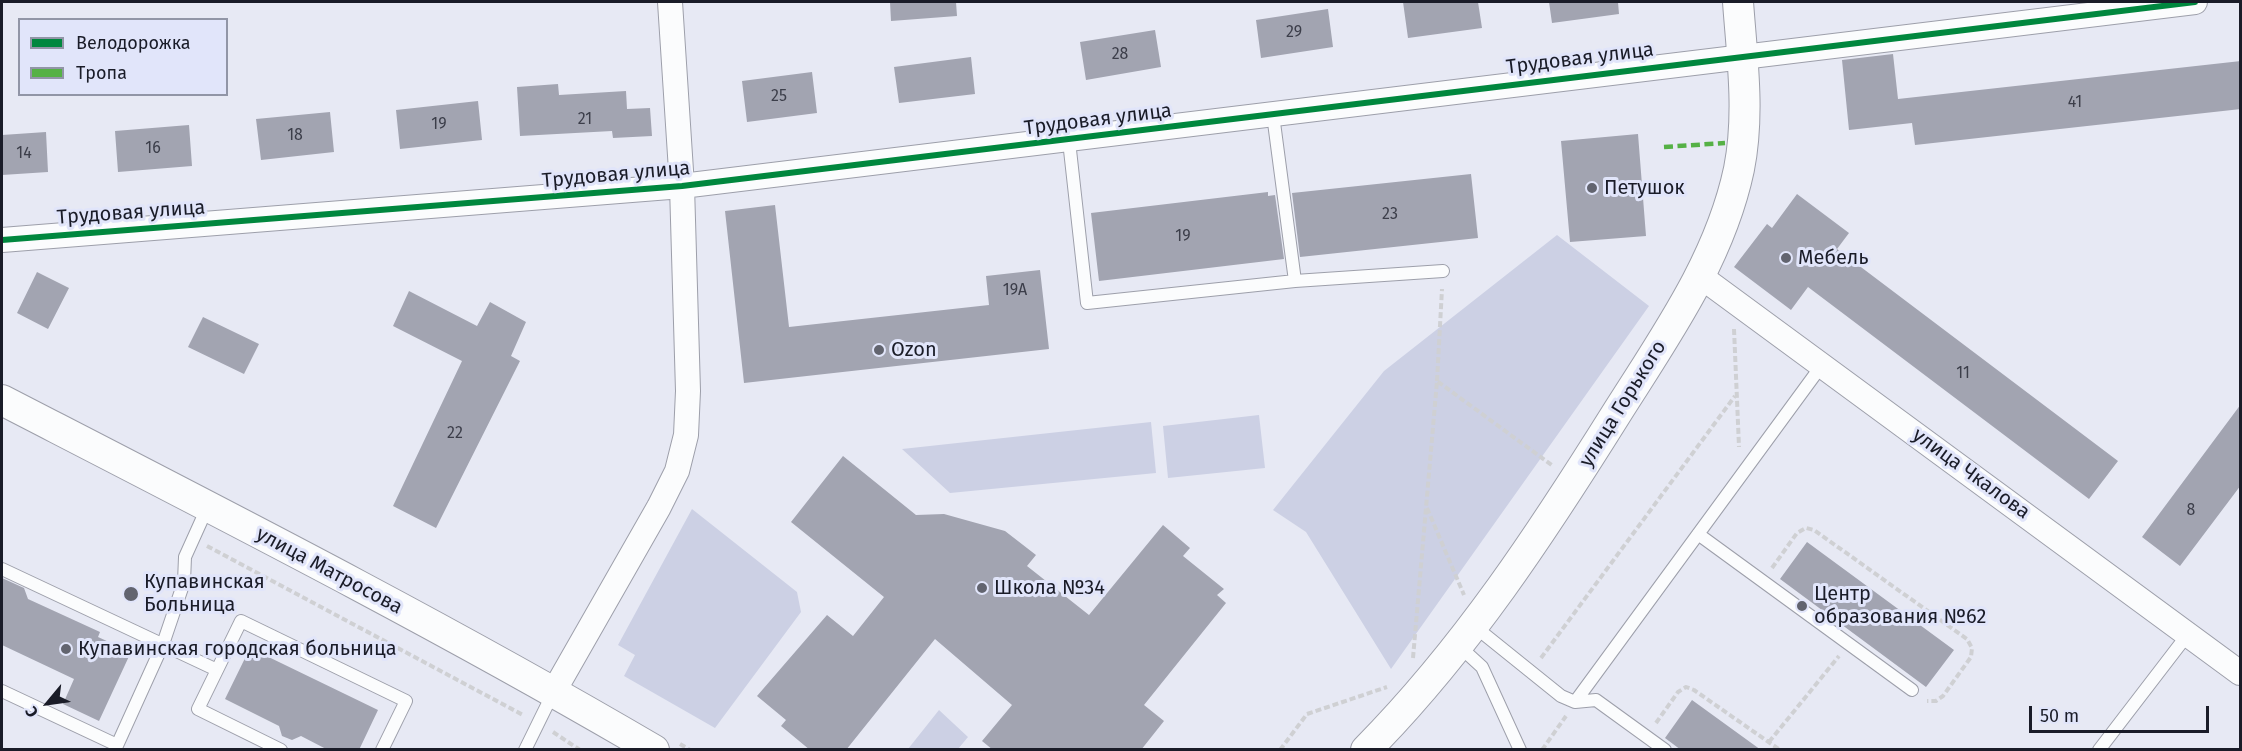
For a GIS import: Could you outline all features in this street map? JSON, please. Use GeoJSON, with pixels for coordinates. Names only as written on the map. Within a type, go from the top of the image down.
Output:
{"type":"FeatureCollection","features":[{"type":"Feature","properties":{"kind":"street"},"geometry":{"type":"LineString","coordinates":[[554,691],[659,507],[677,471],[684,444],[688,391],[682,186],[670,2]]}},
{"type":"Feature","properties":{"kind":"street","name":"улица Горького"},"geometry":{"type":"LineString","coordinates":[[1366,750],[1467,625],[1575,480],[1677,318],[1700,276],[1717,240],[1739,169],[1744,135],[1738,2]]}},
{"type":"Feature","properties":{"kind":"street","name":"Трудовая улица"},"geometry":{"type":"LineString","coordinates":[[2,240],[682,186],[1069,141],[1742,56],[2195,2]]}},
{"type":"Feature","properties":{"kind":"street","name":"улица Чкалова"},"geometry":{"type":"LineString","coordinates":[[1700,276],[2241,673]]}},
{"type":"Feature","properties":{"kind":"street","name":"улица Матросова"},"geometry":{"type":"LineString","coordinates":[[2,400],[208,506],[554,691],[654,750]]}},
{"type":"Feature","properties":{"kind":"lane"},"geometry":{"type":"LineString","coordinates":[[1273,115],[1295,281]]}},
{"type":"Feature","properties":{"kind":"lane"},"geometry":{"type":"LineString","coordinates":[[1069,141],[1087,303],[1295,281],[1443,271]]}},
{"type":"Feature","properties":{"kind":"lane"},"geometry":{"type":"LineString","coordinates":[[1575,702],[1822,365]]}},
{"type":"Feature","properties":{"kind":"lane"},"geometry":{"type":"LineString","coordinates":[[2,691],[116,747],[163,644],[184,582],[185,557],[208,506]]}},
{"type":"Feature","properties":{"kind":"lane"},"geometry":{"type":"LineString","coordinates":[[1698,534],[1912,690]]}},
{"type":"Feature","properties":{"kind":"lane"},"geometry":{"type":"LineString","coordinates":[[2,569],[217,670]]}},
{"type":"Feature","properties":{"kind":"lane"},"geometry":{"type":"LineString","coordinates":[[281,750],[198,709],[241,621],[406,701],[382,750]]}},
{"type":"Feature","properties":{"kind":"lane"},"geometry":{"type":"LineString","coordinates":[[1467,625],[1561,696],[1575,702],[1596,700],[1665,750]]}},
{"type":"Feature","properties":{"kind":"lane"},"geometry":{"type":"LineString","coordinates":[[1467,625],[1482,667],[1520,750]]}},
{"type":"Feature","properties":{"kind":"lane"},"geometry":{"type":"LineString","coordinates":[[2099,750],[2188,634]]}},
{"type":"Feature","properties":{"kind":"lane"},"geometry":{"type":"LineString","coordinates":[[525,750],[554,691]]}},
{"type":"Feature","properties":{"kind":"path"},"geometry":{"type":"LineString","coordinates":[[1412,670],[1437,381],[1443,271]]}},
{"type":"Feature","properties":{"kind":"path"},"geometry":{"type":"LineString","coordinates":[[1733,300],[1735,396],[1741,475]]}},
{"type":"Feature","properties":{"kind":"path"},"geometry":{"type":"LineString","coordinates":[[1437,381],[1555,467]]}},
{"type":"Feature","properties":{"kind":"path"},"geometry":{"type":"LineString","coordinates":[[1531,672],[1735,396]]}},
{"type":"Feature","properties":{"kind":"path"},"geometry":{"type":"LineString","coordinates":[[1548,477],[1561,458]]}},
{"type":"Feature","properties":{"kind":"path"},"geometry":{"type":"LineString","coordinates":[[1426,507],[1467,625]]}},
{"type":"Feature","properties":{"kind":"path"},"geometry":{"type":"LineString","coordinates":[[1763,581],[1797,533],[1806,528],[1814,530],[1967,639],[1972,648],[1971,657],[1943,696],[1936,701],[1926,700],[1912,690]]}},
{"type":"Feature","properties":{"kind":"path"},"geometry":{"type":"LineString","coordinates":[[193,538],[538,723],[580,750]]}},
{"type":"Feature","properties":{"kind":"path"},"geometry":{"type":"LineString","coordinates":[[1769,742],[1849,644]]}},
{"type":"Feature","properties":{"kind":"path"},"geometry":{"type":"LineString","coordinates":[[1280,750],[1307,714],[1393,685]]}},
{"type":"Feature","properties":{"kind":"path"},"geometry":{"type":"LineString","coordinates":[[1646,736],[1678,693],[1686,687],[1695,690],[1780,750]]}},
{"type":"Feature","properties":{"kind":"path"},"geometry":{"type":"LineString","coordinates":[[1542,750],[1575,702]]}},
{"type":"Feature","properties":{"kind":"shaded area"},"geometry":{"type":"Polygon","coordinates":[[[1557,235],[1649,306],[1391,669],[1306,532],[1273,510],[1384,371],[1557,235]]]}},
{"type":"Feature","properties":{"kind":"shaded area"},"geometry":{"type":"Polygon","coordinates":[[[1259,415],[1265,468],[1168,478],[1163,426],[1259,415]]]}},
{"type":"Feature","properties":{"kind":"shaded area"},"geometry":{"type":"Polygon","coordinates":[[[1151,422],[1156,473],[950,493],[902,449],[1151,422]]]}},
{"type":"Feature","properties":{"kind":"shaded area"},"geometry":{"type":"Polygon","coordinates":[[[692,509],[797,592],[801,612],[715,728],[624,676],[635,655],[618,645],[692,509]]]}},
{"type":"Feature","properties":{"kind":"shaded area"},"geometry":{"type":"Polygon","coordinates":[[[939,710],[968,737],[958,749],[908,749],[939,710]]]}},
{"type":"Feature","properties":{"kind":"building"},"geometry":{"type":"Polygon","coordinates":[[[890,2],[956,2],[957,16],[891,21],[890,2]]]}},
{"type":"Feature","properties":{"kind":"building"},"geometry":{"type":"Polygon","coordinates":[[[1403,2],[1478,2],[1482,28],[1408,38],[1403,2]]]}},
{"type":"Feature","properties":{"kind":"building"},"geometry":{"type":"Polygon","coordinates":[[[1549,2],[1618,2],[1619,14],[1552,23],[1549,2]]]}},
{"type":"Feature","properties":{"kind":"building"},"geometry":{"type":"Polygon","coordinates":[[[1328,9],[1333,47],[1261,58],[1256,20],[1328,9]]]}},
{"type":"Feature","properties":{"kind":"building"},"geometry":{"type":"Polygon","coordinates":[[[1155,30],[1161,67],[1086,80],[1080,42],[1155,30]]]}},
{"type":"Feature","properties":{"kind":"building"},"geometry":{"type":"Polygon","coordinates":[[[1893,54],[1898,99],[2241,61],[2241,109],[1915,145],[1912,123],[1849,130],[1842,60],[1893,54]]]}},
{"type":"Feature","properties":{"kind":"building"},"geometry":{"type":"Polygon","coordinates":[[[971,57],[975,94],[899,103],[894,67],[971,57]]]}},
{"type":"Feature","properties":{"kind":"building"},"geometry":{"type":"Polygon","coordinates":[[[812,72],[817,113],[747,122],[742,81],[812,72]]]}},
{"type":"Feature","properties":{"kind":"building"},"geometry":{"type":"Polygon","coordinates":[[[558,84],[559,95],[626,91],[627,109],[650,108],[652,136],[613,138],[612,131],[520,136],[517,87],[558,84]]]}},
{"type":"Feature","properties":{"kind":"building"},"geometry":{"type":"Polygon","coordinates":[[[478,101],[482,140],[400,149],[396,110],[478,101]]]}},
{"type":"Feature","properties":{"kind":"building"},"geometry":{"type":"Polygon","coordinates":[[[330,112],[334,152],[261,160],[256,119],[330,112]]]}},
{"type":"Feature","properties":{"kind":"building"},"geometry":{"type":"Polygon","coordinates":[[[189,125],[192,166],[118,172],[115,131],[189,125]]]}},
{"type":"Feature","properties":{"kind":"building"},"geometry":{"type":"Polygon","coordinates":[[[46,132],[48,172],[2,175],[2,135],[46,132]]]}},
{"type":"Feature","properties":{"kind":"building"},"geometry":{"type":"Polygon","coordinates":[[[1638,134],[1646,236],[1570,242],[1561,141],[1638,134]]]}},
{"type":"Feature","properties":{"kind":"building"},"geometry":{"type":"Polygon","coordinates":[[[1471,174],[1478,238],[1300,257],[1292,193],[1471,174]]]}},
{"type":"Feature","properties":{"kind":"building"},"geometry":{"type":"Polygon","coordinates":[[[1268,192],[1268,196],[1275,195],[1284,259],[1099,281],[1091,213],[1268,192]]]}},
{"type":"Feature","properties":{"kind":"building"},"geometry":{"type":"Polygon","coordinates":[[[1797,194],[1849,233],[1837,249],[2118,461],[2089,499],[1808,287],[1791,310],[1734,267],[1767,224],[1772,228],[1797,194]]]}},
{"type":"Feature","properties":{"kind":"building"},"geometry":{"type":"Polygon","coordinates":[[[775,205],[789,327],[989,305],[986,276],[1040,270],[1049,349],[744,383],[725,211],[775,205]]]}},
{"type":"Feature","properties":{"kind":"building"},"geometry":{"type":"Polygon","coordinates":[[[37,272],[69,288],[48,329],[17,313],[37,272]]]}},
{"type":"Feature","properties":{"kind":"building"},"geometry":{"type":"Polygon","coordinates":[[[409,291],[477,326],[490,302],[526,322],[511,356],[520,361],[436,528],[393,506],[462,361],[393,326],[409,291]]]}},
{"type":"Feature","properties":{"kind":"building"},"geometry":{"type":"Polygon","coordinates":[[[203,317],[259,344],[244,374],[188,347],[203,317]]]}},
{"type":"Feature","properties":{"kind":"building"},"geometry":{"type":"Polygon","coordinates":[[[2241,404],[2241,485],[2180,566],[2142,537],[2241,404]]]}},
{"type":"Feature","properties":{"kind":"building"},"geometry":{"type":"Polygon","coordinates":[[[843,456],[916,515],[944,514],[1005,531],[1036,555],[1027,566],[1089,615],[1163,525],[1190,548],[1183,556],[1224,589],[1217,595],[1226,603],[1144,705],[1164,721],[1141,750],[993,750],[982,741],[1012,705],[935,639],[846,750],[810,750],[781,726],[786,720],[757,696],[827,615],[853,636],[884,597],[791,522],[843,456]]]}},
{"type":"Feature","properties":{"kind":"building"},"geometry":{"type":"Polygon","coordinates":[[[1807,542],[1954,650],[1926,687],[1780,579],[1807,542]]]}},
{"type":"Feature","properties":{"kind":"building","name":"Купавинская городская больница"},"geometry":{"type":"Polygon","coordinates":[[[2,578],[24,588],[28,599],[100,632],[98,637],[131,652],[99,721],[63,704],[74,679],[2,645],[2,578]]]}},
{"type":"Feature","properties":{"kind":"building"},"geometry":{"type":"Polygon","coordinates":[[[250,648],[378,710],[359,750],[328,750],[301,736],[292,740],[282,736],[279,726],[225,699],[250,648]]]}},
{"type":"Feature","properties":{"kind":"building"},"geometry":{"type":"Polygon","coordinates":[[[1692,700],[1761,750],[1681,750],[1665,738],[1692,700]]]}},
{"type":"Feature","properties":{"kind":"marked path"},"geometry":{"type":"LineString","coordinates":[[1664,147],[1725,143]]}},
{"type":"Feature","properties":{"kind":"cycle path"},"geometry":{"type":"LineString","coordinates":[[2,240],[682,186],[2195,2]]}},
{"type":"Feature","properties":{"kind":"place","name":"Петушок"},"geometry":{"type":"Point","coordinates":[1592,188]}},
{"type":"Feature","properties":{"kind":"place","name":"Мебель"},"geometry":{"type":"Point","coordinates":[1786,258]}},
{"type":"Feature","properties":{"kind":"place","name":"Ozon"},"geometry":{"type":"Point","coordinates":[879,350]}},
{"type":"Feature","properties":{"kind":"place","name":"Школа №34"},"geometry":{"type":"Point","coordinates":[982,588]}},
{"type":"Feature","properties":{"kind":"place","name":"Купавинская Больница"},"geometry":{"type":"Point","coordinates":[131,594]}},
{"type":"Feature","properties":{"kind":"place","name":"Центр образования №62"},"geometry":{"type":"Point","coordinates":[1802,606]}},
{"type":"Feature","properties":{"kind":"place","name":"Купавинская городская больница"},"geometry":{"type":"Point","coordinates":[66,649]}}]}
